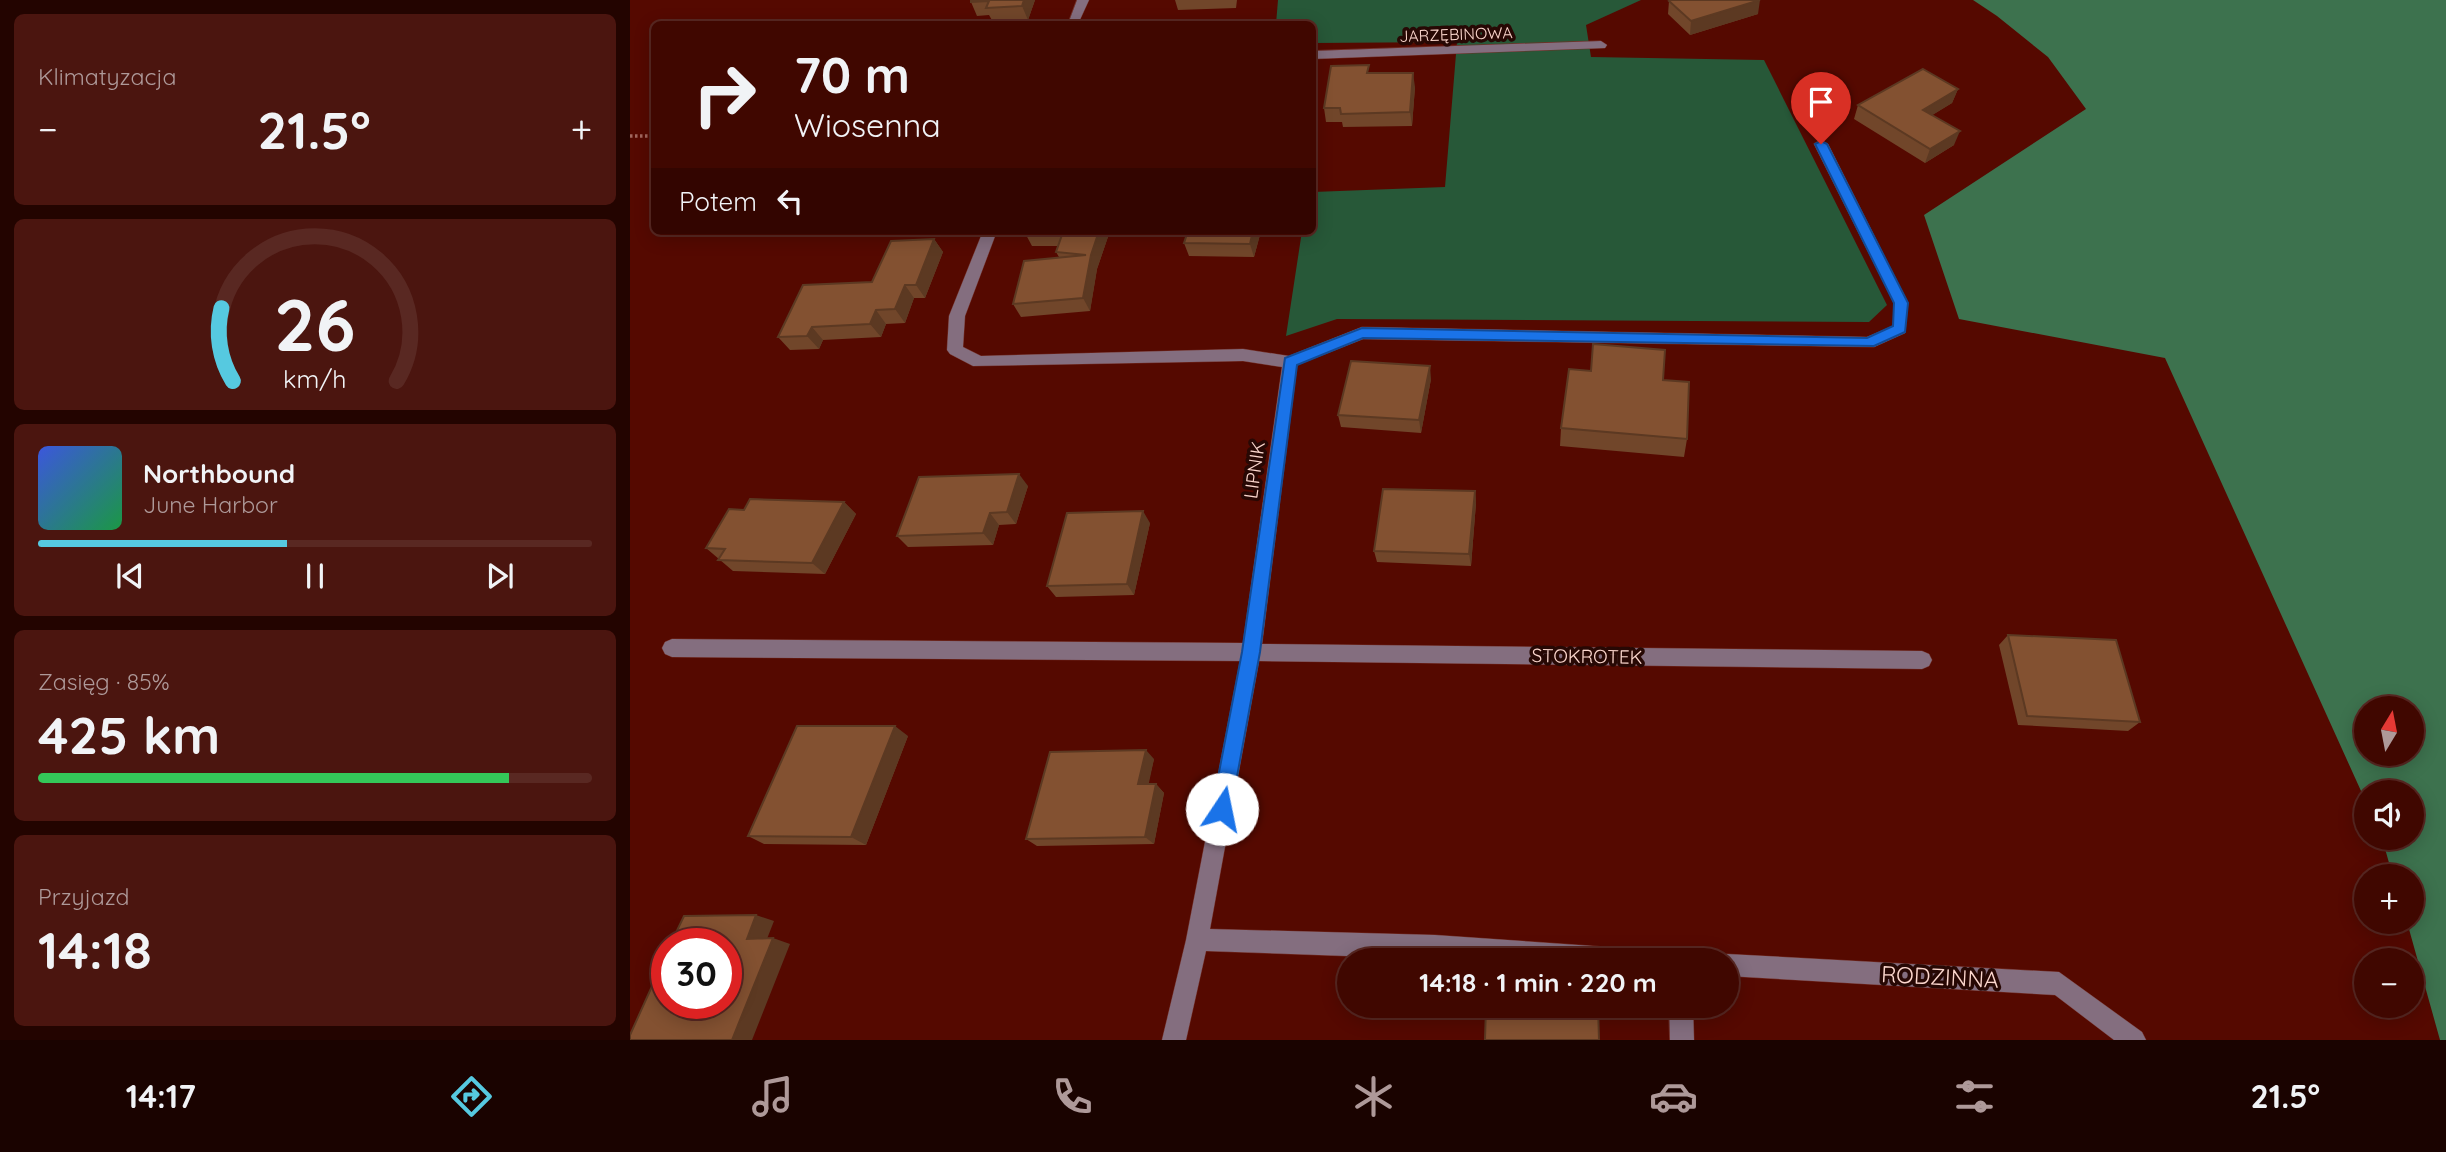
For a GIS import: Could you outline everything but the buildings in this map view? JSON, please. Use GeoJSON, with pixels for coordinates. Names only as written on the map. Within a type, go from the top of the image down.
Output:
{"type":"FeatureCollection","features":[{"type":"Feature","properties":{"kind":"street"},"geometry":{"type":"LineString","coordinates":[[1074,21],[1083,0]]}},
{"type":"Feature","properties":{"kind":"street","name":"JARZĘBINOWA"},"geometry":{"type":"LineString","coordinates":[[1316,55],[1601,45]]}},
{"type":"Feature","properties":{"kind":"street"},"geometry":{"type":"LineString","coordinates":[[988,235],[957,316],[955,350],[979,362],[1243,355],[1290,362],[1362,333],[1869,343],[1900,329],[1901,303],[1821,144]]}},
{"type":"Feature","properties":{"kind":"street","name":"LIPNIK"},"geometry":{"type":"LineString","coordinates":[[1174,1040],[1197,940],[1251,652],[1290,362]]}},
{"type":"Feature","properties":{"kind":"street","name":"STOKROTEK"},"geometry":{"type":"LineString","coordinates":[[672,648],[1922,660]]}},
{"type":"Feature","properties":{"kind":"street"},"geometry":{"type":"LineString","coordinates":[[1197,940],[1463,948]]}},
{"type":"Feature","properties":{"kind":"street","name":"RODZINNA"},"geometry":{"type":"LineString","coordinates":[[1739,966],[2059,984],[2134,1040]]}},
{"type":"Feature","properties":{"kind":"street"},"geometry":{"type":"LineString","coordinates":[[1681,1018],[1682,1040]]}},
{"type":"Feature","properties":{"kind":"path"},"geometry":{"type":"LineString","coordinates":[[630,136],[651,136]]}},
{"type":"Feature","properties":{"kind":"green space"},"geometry":{"type":"Polygon","coordinates":[[[1278,0],[1641,0],[1586,25],[1591,57],[1764,60],[1887,305],[1869,322],[1337,319],[1286,336],[1301,235],[1316,235],[1316,192],[1445,187],[1457,42],[1316,43],[1316,21],[1276,21],[1278,0]]]}},
{"type":"Feature","properties":{"kind":"green space"},"geometry":{"type":"Polygon","coordinates":[[[1973,0],[2446,0],[2446,1040],[2440,1040],[2424,983],[2424,948],[2414,948],[2410,934],[2424,934],[2424,864],[2389,864],[2385,850],[2424,850],[2424,780],[2356,780],[2165,358],[1959,319],[1924,215],[2086,109],[2048,57],[1973,0]]]}},
{"type":"Feature","properties":{"kind":"route"},"geometry":{"type":"LineString","coordinates":[[1222,809],[1251,652],[1290,362],[1362,333],[1869,343],[1900,329],[1901,303],[1821,144]]}}]}
